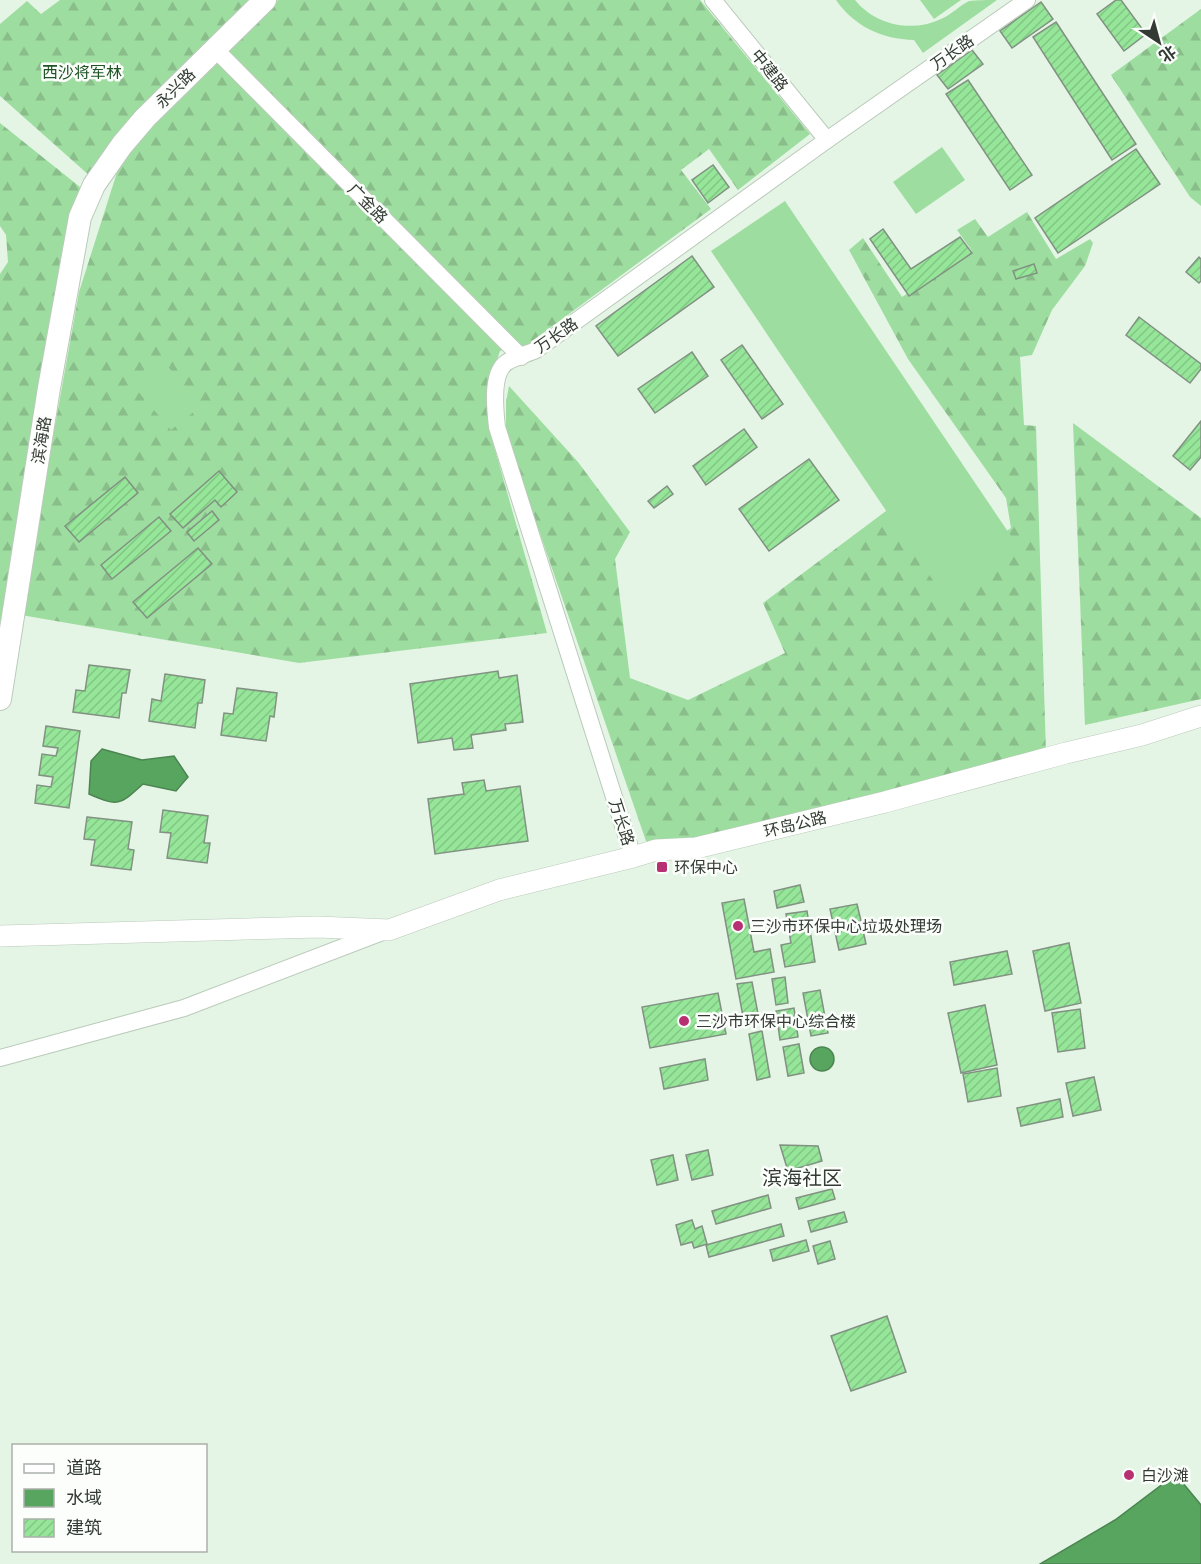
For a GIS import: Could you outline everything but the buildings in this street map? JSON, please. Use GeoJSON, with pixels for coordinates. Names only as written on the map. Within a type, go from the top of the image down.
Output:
{"type":"FeatureCollection","features":[{"type":"Feature","properties":{"kind":"main road","name":"永兴路"},"geometry":{"type":"LineString","coordinates":[[94,185],[122,145],[145,118],[265,0]]}},
{"type":"Feature","properties":{"kind":"main road","name":"滨海路"},"geometry":{"type":"LineString","coordinates":[[0,699],[49,388],[80,217],[94,185]]}},
{"type":"Feature","properties":{"kind":"street","name":"中建路"},"geometry":{"type":"LineString","coordinates":[[713,0],[827,140]]}},
{"type":"Feature","properties":{"kind":"street","name":"万长路"},"geometry":{"type":"LineString","coordinates":[[633,857],[496,427],[494,393],[499,371],[508,361],[536,350],[1026,0]]}},
{"type":"Feature","properties":{"kind":"street","name":"广金路"},"geometry":{"type":"LineString","coordinates":[[215,49],[521,357]]}},
{"type":"Feature","properties":{"kind":"street","name":"环岛公路"},"geometry":{"type":"LineString","coordinates":[[389,930],[499,890],[656,850],[696,848],[863,808],[1066,753],[1142,735],[1201,717]]}},
{"type":"Feature","properties":{"kind":"street"},"geometry":{"type":"LineString","coordinates":[[0,936],[318,927],[389,930]]}},
{"type":"Feature","properties":{"kind":"street"},"geometry":{"type":"LineString","coordinates":[[0,1058],[184,1008],[389,930]]}},
{"type":"Feature","properties":{"kind":"green space","name":"西沙将军林"},"geometry":{"type":"Polygon","coordinates":[[[60,0],[254,0],[91,177],[0,96],[0,24],[27,1],[41,14],[60,0]]]}},
{"type":"Feature","properties":{"kind":"green space"},"geometry":{"type":"Polygon","coordinates":[[[278,0],[700,0],[810,134],[738,190],[709,149],[681,170],[711,209],[527,345],[500,351],[489,383],[490,432],[547,633],[299,663],[21,615],[79,292],[119,166],[134,140],[278,0]]]}},
{"type":"Feature","properties":{"kind":"green space"},"geometry":{"type":"Polygon","coordinates":[[[836,0],[855,0],[863,9],[883,21],[906,26],[941,19],[969,1],[997,0],[923,53],[914,40],[891,37],[870,30],[852,18],[836,0]]]}},
{"type":"Feature","properties":{"kind":"green space"},"geometry":{"type":"Polygon","coordinates":[[[920,0],[961,0],[934,19],[920,0]]]}},
{"type":"Feature","properties":{"kind":"green space"},"geometry":{"type":"Polygon","coordinates":[[[1201,9],[1201,206],[1190,197],[1111,75],[1201,9]]]}},
{"type":"Feature","properties":{"kind":"green space"},"geometry":{"type":"Polygon","coordinates":[[[0,123],[85,191],[63,245],[0,639],[0,274],[8,262],[6,235],[0,226],[0,123]]]}},
{"type":"Feature","properties":{"kind":"green space"},"geometry":{"type":"Polygon","coordinates":[[[942,147],[965,180],[916,214],[893,182],[942,147]]]}},
{"type":"Feature","properties":{"kind":"green space"},"geometry":{"type":"Polygon","coordinates":[[[785,201],[1021,551],[947,601],[711,251],[785,201]]]}},
{"type":"Feature","properties":{"kind":"green space"},"geometry":{"type":"Polygon","coordinates":[[[1027,212],[1056,259],[1090,239],[1093,243],[1085,266],[1052,310],[1032,355],[1020,357],[1024,425],[1036,426],[1046,753],[656,850],[646,841],[506,435],[506,402],[509,386],[578,462],[630,532],[615,559],[630,678],[688,700],[785,653],[763,603],[890,508],[938,578],[1011,528],[1006,498],[908,359],[849,250],[863,238],[902,297],[972,251],[957,230],[975,219],[988,237],[1027,212]]]}},
{"type":"Feature","properties":{"kind":"green space"},"geometry":{"type":"Polygon","coordinates":[[[160,357],[201,406],[171,430],[130,382],[160,357]]]}},
{"type":"Feature","properties":{"kind":"green space"},"geometry":{"type":"Polygon","coordinates":[[[1073,423],[1201,518],[1201,699],[1085,725],[1073,423]]]}},
{"type":"Feature","properties":{"kind":"water"},"geometry":{"type":"Polygon","coordinates":[[[102,749],[142,760],[174,756],[188,777],[176,791],[143,784],[123,800],[106,801],[89,794],[91,761],[102,749]]]}},
{"type":"Feature","properties":{"kind":"water"},"geometry":{"type":"Polygon","coordinates":[[[822,1047],[830,1051],[834,1059],[830,1067],[822,1071],[814,1067],[810,1059],[814,1051],[822,1047]]]}},
{"type":"Feature","properties":{"kind":"water"},"geometry":{"type":"Polygon","coordinates":[[[1184,1468],[1182,1482],[1201,1505],[1201,1564],[1040,1564],[1115,1520],[1184,1468]]]}},
{"type":"Feature","properties":{"kind":"place","name":"环保中心"},"geometry":{"type":"Point","coordinates":[662,867]}},
{"type":"Feature","properties":{"kind":"place","name":"三沙市环保中心垃圾处理场"},"geometry":{"type":"Point","coordinates":[738,926]}},
{"type":"Feature","properties":{"kind":"place","name":"三沙市环保中心综合楼"},"geometry":{"type":"Point","coordinates":[684,1021]}},
{"type":"Feature","properties":{"kind":"place","name":"白沙滩"},"geometry":{"type":"Point","coordinates":[1129,1475]}},
{"type":"Feature","properties":{"kind":"district","name":"滨海社区"},"geometry":{"type":"Point","coordinates":[802,1178]}}]}
